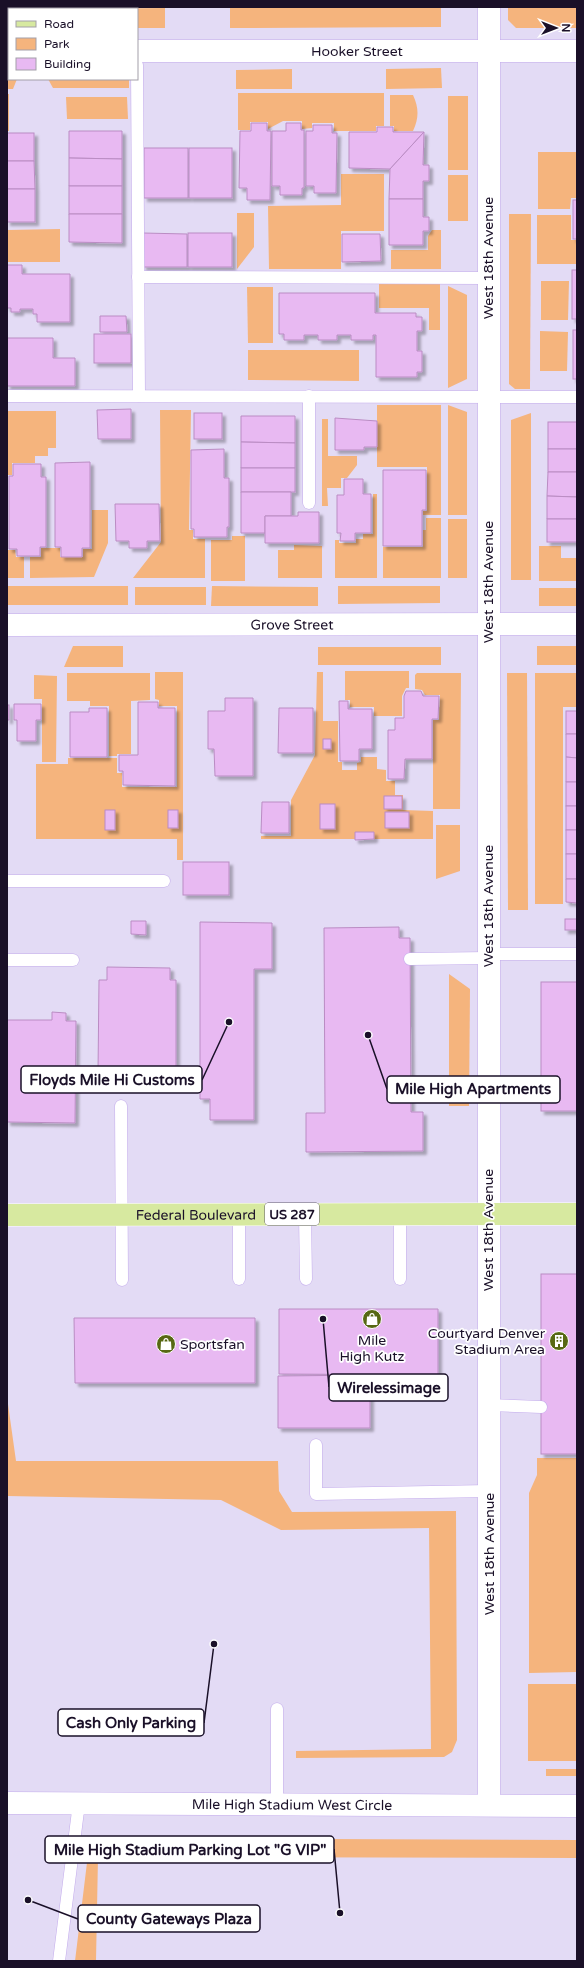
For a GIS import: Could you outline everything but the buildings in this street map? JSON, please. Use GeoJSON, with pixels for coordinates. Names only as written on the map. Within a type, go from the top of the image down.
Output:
{"type":"FeatureCollection","features":[{"type":"Feature","properties":{"kind":"main road","name":"Federal Boulevard"},"geometry":{"type":"LineString","coordinates":[[7,1215],[577,1214]]}},
{"type":"Feature","properties":{"kind":"street","name":"West 18th Avenue"},"geometry":{"type":"LineString","coordinates":[[489,7],[489,1805]]}},
{"type":"Feature","properties":{"kind":"street","name":"Hooker Street"},"geometry":{"type":"LineString","coordinates":[[138,51],[577,51]]}},
{"type":"Feature","properties":{"kind":"street","name":"Grove Street"},"geometry":{"type":"LineString","coordinates":[[7,625],[577,624]]}},
{"type":"Feature","properties":{"kind":"street","name":"Mile High Stadium West Circle"},"geometry":{"type":"LineString","coordinates":[[7,1803],[577,1806]]}},
{"type":"Feature","properties":{"kind":"lane"},"geometry":{"type":"LineString","coordinates":[[137,80],[139,396]]}},
{"type":"Feature","properties":{"kind":"lane"},"geometry":{"type":"LineString","coordinates":[[138,277],[488,278]]}},
{"type":"Feature","properties":{"kind":"lane"},"geometry":{"type":"LineString","coordinates":[[7,396],[577,397]]}},
{"type":"Feature","properties":{"kind":"lane"},"geometry":{"type":"LineString","coordinates":[[309,396],[309,504]]}},
{"type":"Feature","properties":{"kind":"lane"},"geometry":{"type":"LineString","coordinates":[[7,881],[164,881]]}},
{"type":"Feature","properties":{"kind":"lane"},"geometry":{"type":"LineString","coordinates":[[410,958],[577,954]]}},
{"type":"Feature","properties":{"kind":"lane"},"geometry":{"type":"LineString","coordinates":[[7,960],[73,960]]}},
{"type":"Feature","properties":{"kind":"lane"},"geometry":{"type":"LineString","coordinates":[[121,1106],[122,1280]]}},
{"type":"Feature","properties":{"kind":"lane"},"geometry":{"type":"LineString","coordinates":[[239,1214],[239,1279]]}},
{"type":"Feature","properties":{"kind":"lane"},"geometry":{"type":"LineString","coordinates":[[305,1214],[306,1279]]}},
{"type":"Feature","properties":{"kind":"lane"},"geometry":{"type":"LineString","coordinates":[[400,1214],[400,1279]]}},
{"type":"Feature","properties":{"kind":"lane"},"geometry":{"type":"LineString","coordinates":[[488,1406],[541,1407]]}},
{"type":"Feature","properties":{"kind":"lane"},"geometry":{"type":"LineString","coordinates":[[316,1445],[316,1494],[489,1492]]}},
{"type":"Feature","properties":{"kind":"lane"},"geometry":{"type":"LineString","coordinates":[[277,1708],[277,1804]]}},
{"type":"Feature","properties":{"kind":"lane"},"geometry":{"type":"LineString","coordinates":[[59,1961],[79,1803]]}},
{"type":"Feature","properties":{"kind":"green space"},"geometry":{"type":"Polygon","coordinates":[[[441,7],[441,27],[230,28],[230,8],[441,7]]]}},
{"type":"Feature","properties":{"kind":"green space"},"geometry":{"type":"Polygon","coordinates":[[[508,7],[577,7],[577,28],[516,28],[508,20],[508,7]]]}},
{"type":"Feature","properties":{"kind":"green space"},"geometry":{"type":"Polygon","coordinates":[[[138,8],[165,8],[165,28],[138,28],[138,8]]]}},
{"type":"Feature","properties":{"kind":"green space"},"geometry":{"type":"Polygon","coordinates":[[[441,68],[442,88],[386,89],[386,69],[441,68]]]}},
{"type":"Feature","properties":{"kind":"green space"},"geometry":{"type":"Polygon","coordinates":[[[8,69],[8,80],[17,80],[13,89],[7,89],[8,69]]]}},
{"type":"Feature","properties":{"kind":"green space"},"geometry":{"type":"Polygon","coordinates":[[[292,69],[292,89],[236,89],[236,70],[292,69]]]}},
{"type":"Feature","properties":{"kind":"green space"},"geometry":{"type":"Polygon","coordinates":[[[49,80],[129,80],[129,88],[53,88],[49,80]]]}},
{"type":"Feature","properties":{"kind":"green space"},"geometry":{"type":"Polygon","coordinates":[[[238,93],[384,93],[384,126],[376,126],[376,131],[334,131],[334,123],[312,123],[312,128],[302,129],[302,121],[283,121],[268,129],[268,122],[250,122],[250,130],[238,130],[238,93]]]}},
{"type":"Feature","properties":{"kind":"green space"},"geometry":{"type":"Polygon","coordinates":[[[7,94],[9,94],[9,131],[7,131],[7,94]]]}},
{"type":"Feature","properties":{"kind":"green space"},"geometry":{"type":"Polygon","coordinates":[[[390,95],[413,95],[418,113],[413,131],[394,131],[394,126],[390,126],[390,95]]]}},
{"type":"Feature","properties":{"kind":"green space"},"geometry":{"type":"Polygon","coordinates":[[[448,96],[468,96],[468,170],[448,170],[448,96]]]}},
{"type":"Feature","properties":{"kind":"green space"},"geometry":{"type":"Polygon","coordinates":[[[66,97],[127,97],[128,119],[67,119],[66,97]]]}},
{"type":"Feature","properties":{"kind":"green space"},"geometry":{"type":"Polygon","coordinates":[[[538,152],[577,152],[577,198],[571,198],[570,209],[538,209],[538,152]]]}},
{"type":"Feature","properties":{"kind":"green space"},"geometry":{"type":"Polygon","coordinates":[[[341,174],[384,174],[384,231],[341,231],[341,269],[269,269],[268,206],[341,205],[341,174]]]}},
{"type":"Feature","properties":{"kind":"green space"},"geometry":{"type":"Polygon","coordinates":[[[448,175],[468,175],[468,221],[448,221],[448,175]]]}},
{"type":"Feature","properties":{"kind":"green space"},"geometry":{"type":"Polygon","coordinates":[[[237,213],[254,213],[254,247],[237,269],[237,213]]]}},
{"type":"Feature","properties":{"kind":"green space"},"geometry":{"type":"Polygon","coordinates":[[[509,214],[531,214],[530,389],[515,389],[509,384],[509,214]]]}},
{"type":"Feature","properties":{"kind":"green space"},"geometry":{"type":"Polygon","coordinates":[[[537,215],[571,215],[571,240],[577,240],[577,264],[537,264],[537,215]]]}},
{"type":"Feature","properties":{"kind":"green space"},"geometry":{"type":"Polygon","coordinates":[[[60,229],[60,262],[7,262],[7,230],[60,229]]]}},
{"type":"Feature","properties":{"kind":"green space"},"geometry":{"type":"Polygon","coordinates":[[[432,230],[441,230],[441,269],[391,269],[391,250],[428,250],[428,236],[432,230]]]}},
{"type":"Feature","properties":{"kind":"green space"},"geometry":{"type":"Polygon","coordinates":[[[541,281],[569,281],[568,320],[541,320],[541,281]]]}},
{"type":"Feature","properties":{"kind":"green space"},"geometry":{"type":"Polygon","coordinates":[[[379,283],[440,283],[440,330],[429,330],[429,308],[379,308],[379,283]]]}},
{"type":"Feature","properties":{"kind":"green space"},"geometry":{"type":"Polygon","coordinates":[[[448,286],[467,295],[467,379],[448,388],[448,286]]]}},
{"type":"Feature","properties":{"kind":"green space"},"geometry":{"type":"Polygon","coordinates":[[[247,287],[273,287],[273,343],[248,343],[247,287]]]}},
{"type":"Feature","properties":{"kind":"green space"},"geometry":{"type":"Polygon","coordinates":[[[540,331],[568,332],[567,371],[540,371],[540,331]]]}},
{"type":"Feature","properties":{"kind":"green space"},"geometry":{"type":"Polygon","coordinates":[[[248,350],[359,350],[359,381],[248,380],[248,350]]]}},
{"type":"Feature","properties":{"kind":"green space"},"geometry":{"type":"Polygon","coordinates":[[[377,405],[441,405],[441,515],[423,515],[423,511],[427,511],[427,467],[377,467],[377,405]]]}},
{"type":"Feature","properties":{"kind":"green space"},"geometry":{"type":"Polygon","coordinates":[[[448,405],[467,412],[467,515],[448,515],[448,405]]]}},
{"type":"Feature","properties":{"kind":"green space"},"geometry":{"type":"Polygon","coordinates":[[[160,410],[191,410],[189,530],[193,530],[193,539],[205,539],[205,578],[133,578],[161,542],[160,410]]]}},
{"type":"Feature","properties":{"kind":"green space"},"geometry":{"type":"Polygon","coordinates":[[[7,411],[56,411],[56,448],[48,448],[48,456],[35,456],[35,463],[12,463],[12,475],[8,475],[8,492],[7,411]]]}},
{"type":"Feature","properties":{"kind":"green space"},"geometry":{"type":"Polygon","coordinates":[[[531,413],[531,580],[511,580],[511,420],[531,413]]]}},
{"type":"Feature","properties":{"kind":"green space"},"geometry":{"type":"Polygon","coordinates":[[[322,419],[328,419],[328,456],[357,456],[357,465],[347,478],[341,478],[341,488],[327,488],[328,506],[322,506],[322,419]]]}},
{"type":"Feature","properties":{"kind":"green space"},"geometry":{"type":"Polygon","coordinates":[[[373,494],[377,494],[377,578],[335,578],[335,540],[339,540],[339,543],[356,543],[356,539],[363,539],[363,534],[373,534],[373,494]]]}},
{"type":"Feature","properties":{"kind":"green space"},"geometry":{"type":"Polygon","coordinates":[[[92,510],[108,510],[108,543],[94,577],[30,578],[30,557],[41,557],[41,548],[60,548],[60,557],[83,557],[83,549],[92,549],[92,510]]]}},
{"type":"Feature","properties":{"kind":"green space"},"geometry":{"type":"Polygon","coordinates":[[[426,518],[441,518],[441,578],[383,578],[383,547],[423,547],[423,530],[426,530],[426,518]]]}},
{"type":"Feature","properties":{"kind":"green space"},"geometry":{"type":"Polygon","coordinates":[[[448,519],[467,519],[467,578],[448,578],[448,519]]]}},
{"type":"Feature","properties":{"kind":"green space"},"geometry":{"type":"Polygon","coordinates":[[[232,536],[245,536],[245,581],[211,581],[211,540],[232,540],[232,536]]]}},
{"type":"Feature","properties":{"kind":"green space"},"geometry":{"type":"Polygon","coordinates":[[[294,545],[322,546],[322,578],[278,578],[278,550],[294,550],[294,545]]]}},
{"type":"Feature","properties":{"kind":"green space"},"geometry":{"type":"Polygon","coordinates":[[[539,546],[561,546],[561,558],[577,558],[577,581],[539,581],[539,546]]]}},
{"type":"Feature","properties":{"kind":"green space"},"geometry":{"type":"Polygon","coordinates":[[[7,550],[15,550],[16,557],[24,557],[24,578],[7,578],[7,550]]]}},
{"type":"Feature","properties":{"kind":"green space"},"geometry":{"type":"Polygon","coordinates":[[[7,586],[128,586],[128,605],[7,605],[7,586]]]}},
{"type":"Feature","properties":{"kind":"green space"},"geometry":{"type":"Polygon","coordinates":[[[212,586],[318,587],[318,606],[211,606],[212,586]]]}},
{"type":"Feature","properties":{"kind":"green space"},"geometry":{"type":"Polygon","coordinates":[[[338,586],[440,586],[440,603],[338,604],[338,586]]]}},
{"type":"Feature","properties":{"kind":"green space"},"geometry":{"type":"Polygon","coordinates":[[[135,587],[206,587],[206,605],[135,605],[135,587]]]}},
{"type":"Feature","properties":{"kind":"green space"},"geometry":{"type":"Polygon","coordinates":[[[539,588],[577,588],[577,606],[539,606],[539,588]]]}},
{"type":"Feature","properties":{"kind":"green space"},"geometry":{"type":"Polygon","coordinates":[[[73,646],[123,646],[123,667],[64,667],[73,646]]]}},
{"type":"Feature","properties":{"kind":"green space"},"geometry":{"type":"Polygon","coordinates":[[[537,646],[577,646],[577,665],[537,665],[537,646]]]}},
{"type":"Feature","properties":{"kind":"green space"},"geometry":{"type":"Polygon","coordinates":[[[318,647],[441,647],[441,665],[318,665],[318,647]]]}},
{"type":"Feature","properties":{"kind":"green space"},"geometry":{"type":"Polygon","coordinates":[[[345,671],[409,671],[409,688],[406,688],[402,696],[402,716],[374,716],[374,707],[350,707],[350,700],[345,700],[345,671]]]}},
{"type":"Feature","properties":{"kind":"green space"},"geometry":{"type":"Polygon","coordinates":[[[155,672],[183,672],[183,860],[177,860],[177,839],[36,839],[36,764],[68,764],[68,758],[117,758],[117,773],[122,773],[122,787],[177,787],[177,706],[159,706],[159,700],[155,699],[155,672]]]}},
{"type":"Feature","properties":{"kind":"green space"},"geometry":{"type":"Polygon","coordinates":[[[317,672],[323,672],[323,721],[338,721],[338,762],[342,762],[342,770],[357,770],[357,763],[361,762],[361,757],[377,757],[377,769],[386,770],[386,781],[395,781],[395,795],[403,795],[403,810],[433,811],[433,839],[261,839],[261,836],[291,836],[291,800],[315,755],[317,672]]]}},
{"type":"Feature","properties":{"kind":"green space"},"geometry":{"type":"Polygon","coordinates":[[[67,673],[150,673],[150,700],[131,701],[131,754],[117,754],[117,756],[109,756],[109,706],[90,706],[90,701],[67,701],[67,673]]]}},
{"type":"Feature","properties":{"kind":"green space"},"geometry":{"type":"Polygon","coordinates":[[[417,673],[461,673],[460,809],[433,809],[433,720],[439,720],[440,695],[425,695],[422,690],[415,689],[415,675],[417,673]]]}},
{"type":"Feature","properties":{"kind":"green space"},"geometry":{"type":"Polygon","coordinates":[[[507,673],[527,673],[528,910],[508,910],[507,673]]]}},
{"type":"Feature","properties":{"kind":"green space"},"geometry":{"type":"Polygon","coordinates":[[[535,673],[577,673],[577,707],[563,707],[563,904],[535,904],[535,673]]]}},
{"type":"Feature","properties":{"kind":"green space"},"geometry":{"type":"Polygon","coordinates":[[[34,675],[57,676],[56,762],[42,762],[42,699],[34,699],[34,675]]]}},
{"type":"Feature","properties":{"kind":"green space"},"geometry":{"type":"Polygon","coordinates":[[[436,825],[460,825],[460,871],[436,879],[436,825]]]}},
{"type":"Feature","properties":{"kind":"green space"},"geometry":{"type":"Polygon","coordinates":[[[449,974],[470,989],[469,1106],[449,1106],[449,974]]]}},
{"type":"Feature","properties":{"kind":"green space"},"geometry":{"type":"Polygon","coordinates":[[[7,1397],[16,1461],[278,1461],[279,1491],[292,1512],[456,1511],[457,1740],[452,1752],[444,1757],[296,1758],[296,1751],[431,1749],[429,1528],[281,1530],[221,1500],[7,1496],[7,1397]]]}},
{"type":"Feature","properties":{"kind":"green space"},"geometry":{"type":"Polygon","coordinates":[[[537,1458],[577,1458],[577,1672],[529,1673],[529,1493],[537,1475],[537,1458]]]}},
{"type":"Feature","properties":{"kind":"green space"},"geometry":{"type":"Polygon","coordinates":[[[528,1684],[577,1684],[577,1761],[528,1761],[528,1684]]]}},
{"type":"Feature","properties":{"kind":"green space"},"geometry":{"type":"Polygon","coordinates":[[[546,1769],[577,1769],[577,1776],[546,1776],[546,1769]]]}},
{"type":"Feature","properties":{"kind":"green space"},"geometry":{"type":"Polygon","coordinates":[[[90,1838],[577,1840],[577,1858],[98,1857],[96,1961],[75,1961],[90,1838]]]}},
{"type":"Feature","properties":{"kind":"place","name":"Floyds Mile Hi Customs"},"geometry":{"type":"Point","coordinates":[229,1022]}},
{"type":"Feature","properties":{"kind":"place","name":"Mile High Apartments"},"geometry":{"type":"Point","coordinates":[368,1035]}},
{"type":"Feature","properties":{"kind":"place","name":"Wirelessimage"},"geometry":{"type":"Point","coordinates":[323,1319]}},
{"type":"Feature","properties":{"kind":"place","name":"Mile High Kutz"},"geometry":{"type":"Point","coordinates":[372,1319]}},
{"type":"Feature","properties":{"kind":"place","name":"Courtyard Denver Stadium Area"},"geometry":{"type":"Point","coordinates":[559,1341]}},
{"type":"Feature","properties":{"kind":"place","name":"Sportsfan"},"geometry":{"type":"Point","coordinates":[166,1344]}},
{"type":"Feature","properties":{"kind":"place","name":"Cash Only Parking"},"geometry":{"type":"Point","coordinates":[214,1644]}},
{"type":"Feature","properties":{"kind":"place","name":"County Gateways Plaza"},"geometry":{"type":"Point","coordinates":[28,1900]}},
{"type":"Feature","properties":{"kind":"place","name":"Mile High Stadium Parking Lot \"G VIP\""},"geometry":{"type":"Point","coordinates":[340,1913]}}]}
